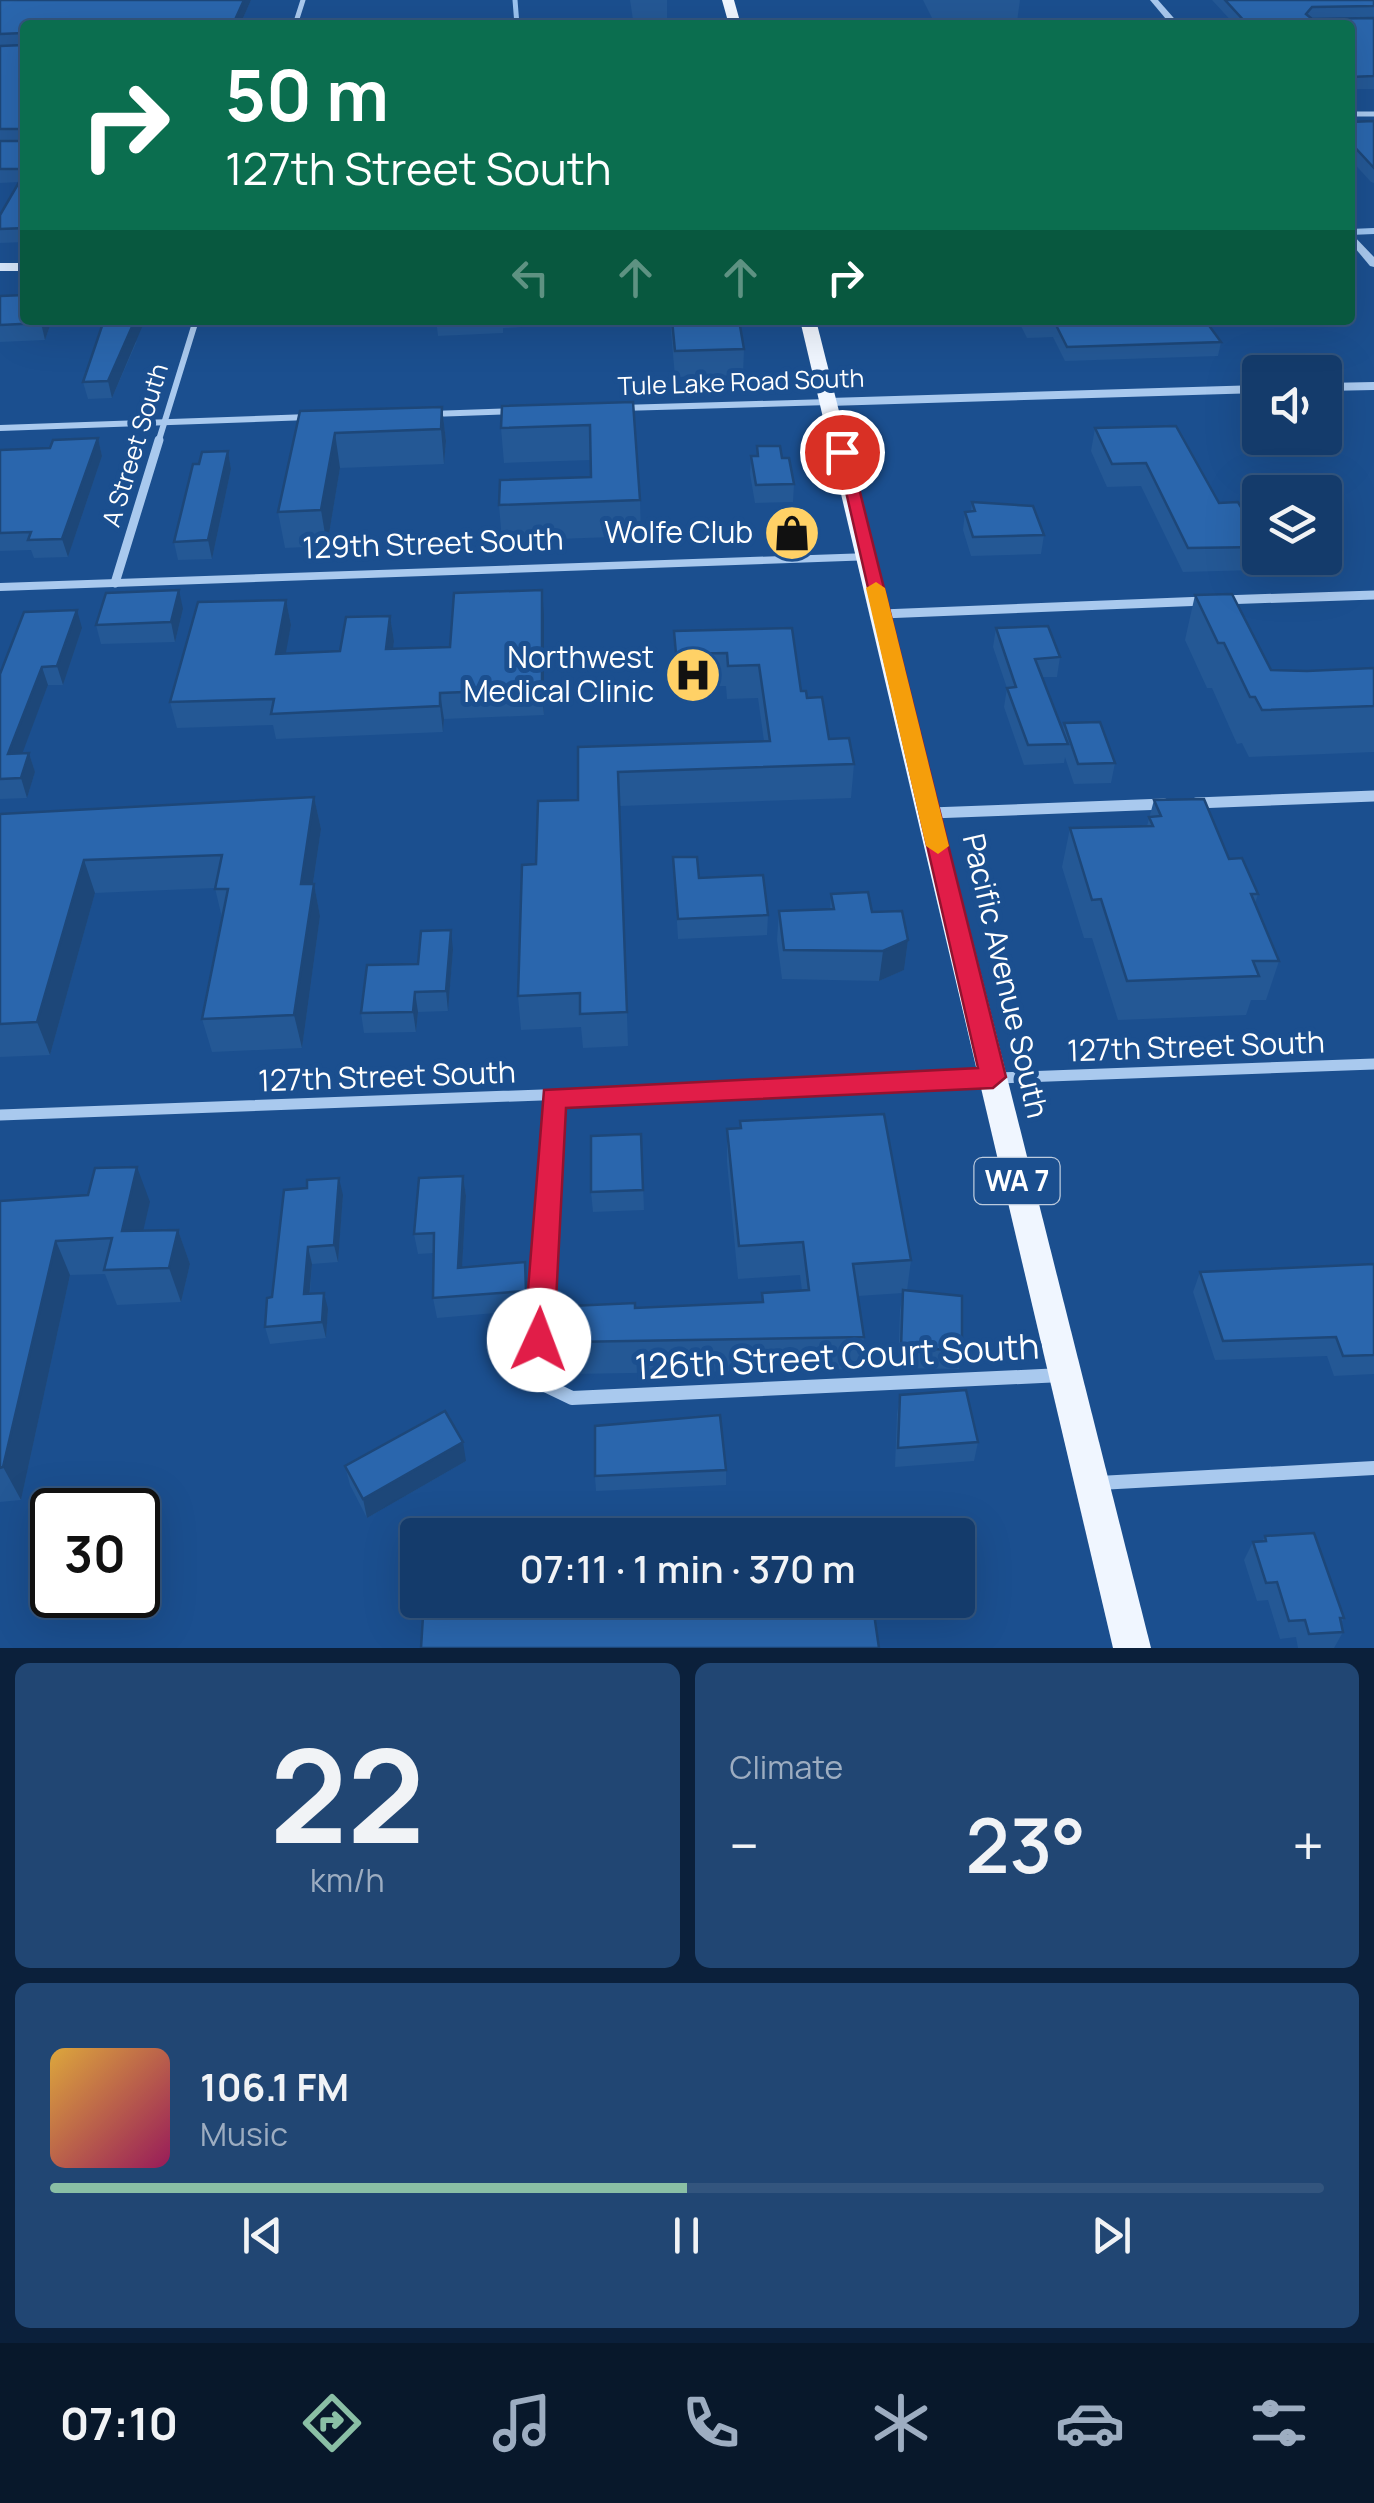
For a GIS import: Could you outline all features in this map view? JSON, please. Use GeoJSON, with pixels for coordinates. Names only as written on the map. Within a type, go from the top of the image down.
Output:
{"type":"FeatureCollection","features":[{"type":"Feature","properties":{"kind":"main road","name":"Pacific Avenue South"},"geometry":{"type":"LineString","coordinates":[[809,325],[869,557],[1063,1375],[1132,1648]]}},
{"type":"Feature","properties":{"kind":"street"},"geometry":{"type":"LineString","coordinates":[[1154,0],[1172,20]]}},
{"type":"Feature","properties":{"kind":"street"},"geometry":{"type":"LineString","coordinates":[[1355,242],[1374,264]]}},
{"type":"Feature","properties":{"kind":"street","name":"A Street South"},"geometry":{"type":"LineString","coordinates":[[115,583],[194,325]]}},
{"type":"Feature","properties":{"kind":"street"},"geometry":{"type":"LineString","coordinates":[[1342,387],[1374,386]]}},
{"type":"Feature","properties":{"kind":"street","name":"Tule Lake Road South"},"geometry":{"type":"LineString","coordinates":[[601,408],[1242,390]]}},
{"type":"Feature","properties":{"kind":"street"},"geometry":{"type":"LineString","coordinates":[[428,414],[524,411]]}},
{"type":"Feature","properties":{"kind":"street"},"geometry":{"type":"LineString","coordinates":[[0,428],[313,417]]}},
{"type":"Feature","properties":{"kind":"street","name":"129th Street South"},"geometry":{"type":"LineString","coordinates":[[0,587],[869,557]]}},
{"type":"Feature","properties":{"kind":"street"},"geometry":{"type":"LineString","coordinates":[[882,614],[1374,595]]}},
{"type":"Feature","properties":{"kind":"street"},"geometry":{"type":"LineString","coordinates":[[930,813],[1374,796]]}},
{"type":"Feature","properties":{"kind":"street","name":"127th Street South"},"geometry":{"type":"LineString","coordinates":[[0,1115],[553,1098],[1374,1064]]}},
{"type":"Feature","properties":{"kind":"street","name":"126th Street Court South"},"geometry":{"type":"LineString","coordinates":[[553,1098],[539,1340],[546,1385],[556,1393],[605,1400],[1063,1375]]}},
{"type":"Feature","properties":{"kind":"street"},"geometry":{"type":"LineString","coordinates":[[1093,1483],[1374,1468]]}},
{"type":"Feature","properties":{"kind":"building"},"geometry":{"type":"Polygon","coordinates":[[[0,0],[244,0],[235,20],[20,20],[20,33],[0,34],[0,0]]]}},
{"type":"Feature","properties":{"kind":"building"},"geometry":{"type":"Polygon","coordinates":[[[1225,0],[1374,0],[1374,6],[1312,7],[1306,14],[1312,19],[1374,18],[1374,76],[1355,77],[1355,20],[1243,20],[1225,0]]]}},
{"type":"Feature","properties":{"kind":"building"},"geometry":{"type":"Polygon","coordinates":[[[20,45],[20,129],[0,129],[0,46],[20,45]]]}},
{"type":"Feature","properties":{"kind":"building"},"geometry":{"type":"Polygon","coordinates":[[[1374,121],[1374,168],[1355,147],[1355,122],[1374,121]]]}},
{"type":"Feature","properties":{"kind":"building"},"geometry":{"type":"Polygon","coordinates":[[[0,141],[20,141],[20,169],[0,169],[0,141]]]}},
{"type":"Feature","properties":{"kind":"building"},"geometry":{"type":"Polygon","coordinates":[[[20,181],[20,228],[0,229],[0,215],[20,181]]]}},
{"type":"Feature","properties":{"kind":"building"},"geometry":{"type":"Polygon","coordinates":[[[20,295],[20,324],[0,325],[0,296],[20,295]]]}},
{"type":"Feature","properties":{"kind":"building"},"geometry":{"type":"Polygon","coordinates":[[[102,325],[133,325],[108,381],[83,382],[102,325]]]}},
{"type":"Feature","properties":{"kind":"building"},"geometry":{"type":"Polygon","coordinates":[[[672,325],[740,325],[744,349],[675,351],[672,325]]]}},
{"type":"Feature","properties":{"kind":"building"},"geometry":{"type":"Polygon","coordinates":[[[1056,325],[1209,325],[1221,342],[1067,347],[1056,325]]]}},
{"type":"Feature","properties":{"kind":"building"},"geometry":{"type":"Polygon","coordinates":[[[633,402],[640,500],[499,505],[500,480],[591,477],[590,425],[501,428],[502,406],[633,402]]]}},
{"type":"Feature","properties":{"kind":"building"},"geometry":{"type":"Polygon","coordinates":[[[442,407],[441,429],[335,433],[321,510],[278,512],[300,411],[442,407]]]}},
{"type":"Feature","properties":{"kind":"building"},"geometry":{"type":"Polygon","coordinates":[[[1176,426],[1219,503],[1238,502],[1242,509],[1242,547],[1188,548],[1146,463],[1112,464],[1095,428],[1176,426]]]}},
{"type":"Feature","properties":{"kind":"building"},"geometry":{"type":"Polygon","coordinates":[[[98,438],[62,539],[28,540],[31,532],[0,533],[0,450],[50,448],[53,440],[98,438]]]}},
{"type":"Feature","properties":{"kind":"building"},"geometry":{"type":"Polygon","coordinates":[[[757,446],[780,446],[782,458],[789,458],[794,484],[756,485],[751,456],[758,456],[757,446]]]}},
{"type":"Feature","properties":{"kind":"building"},"geometry":{"type":"Polygon","coordinates":[[[228,451],[208,540],[174,542],[193,464],[199,464],[202,452],[228,451]]]}},
{"type":"Feature","properties":{"kind":"building"},"geometry":{"type":"Polygon","coordinates":[[[972,502],[1033,506],[1044,535],[973,537],[965,512],[975,511],[972,502]]]}},
{"type":"Feature","properties":{"kind":"building"},"geometry":{"type":"Polygon","coordinates":[[[179,590],[171,622],[96,625],[106,593],[179,590]]]}},
{"type":"Feature","properties":{"kind":"building"},"geometry":{"type":"Polygon","coordinates":[[[542,590],[542,689],[440,693],[440,706],[271,714],[274,699],[170,702],[198,602],[286,600],[276,654],[340,651],[346,617],[390,616],[386,649],[450,647],[454,593],[542,590]]]}},
{"type":"Feature","properties":{"kind":"building"},"geometry":{"type":"Polygon","coordinates":[[[1232,594],[1271,670],[1374,668],[1374,706],[1262,710],[1255,697],[1250,697],[1224,643],[1218,643],[1195,595],[1232,594]]]}},
{"type":"Feature","properties":{"kind":"building"},"geometry":{"type":"Polygon","coordinates":[[[77,610],[57,666],[42,667],[8,754],[29,753],[21,778],[0,779],[0,674],[24,612],[77,610]]]}},
{"type":"Feature","properties":{"kind":"building"},"geometry":{"type":"Polygon","coordinates":[[[1048,626],[1060,657],[1035,659],[1068,744],[1028,745],[1007,688],[1016,687],[996,628],[1048,626]]]}},
{"type":"Feature","properties":{"kind":"building"},"geometry":{"type":"Polygon","coordinates":[[[792,628],[801,691],[806,691],[807,698],[822,697],[829,739],[849,738],[854,764],[618,772],[627,1012],[580,1014],[580,993],[518,996],[522,865],[536,864],[538,801],[578,800],[578,747],[770,741],[759,665],[728,666],[727,653],[676,654],[674,631],[792,628]]]}},
{"type":"Feature","properties":{"kind":"building"},"geometry":{"type":"Polygon","coordinates":[[[1100,722],[1115,763],[1078,764],[1064,723],[1100,722]]]}},
{"type":"Feature","properties":{"kind":"building"},"geometry":{"type":"Polygon","coordinates":[[[314,797],[301,884],[314,884],[294,1015],[202,1019],[228,889],[215,889],[222,855],[84,860],[37,1022],[0,1024],[0,814],[314,797]]]}},
{"type":"Feature","properties":{"kind":"building"},"geometry":{"type":"Polygon","coordinates":[[[1204,799],[1229,859],[1242,858],[1258,894],[1251,894],[1279,961],[1253,961],[1259,976],[1127,981],[1101,899],[1092,900],[1070,828],[1153,826],[1149,817],[1161,816],[1154,800],[1204,799]]]}},
{"type":"Feature","properties":{"kind":"building"},"geometry":{"type":"Polygon","coordinates":[[[673,857],[697,857],[699,878],[763,875],[768,915],[678,919],[673,857]]]}},
{"type":"Feature","properties":{"kind":"building"},"geometry":{"type":"Polygon","coordinates":[[[868,892],[872,912],[902,911],[908,940],[883,951],[784,950],[779,911],[834,909],[831,894],[868,892]]]}},
{"type":"Feature","properties":{"kind":"building"},"geometry":{"type":"Polygon","coordinates":[[[451,930],[446,991],[415,992],[413,1012],[361,1013],[367,965],[418,964],[421,931],[451,930]]]}},
{"type":"Feature","properties":{"kind":"building"},"geometry":{"type":"Polygon","coordinates":[[[884,1114],[911,1260],[853,1264],[864,1337],[569,1342],[570,1306],[635,1303],[635,1308],[763,1302],[762,1293],[809,1290],[803,1242],[739,1246],[727,1129],[741,1128],[740,1121],[884,1114]]]}},
{"type":"Feature","properties":{"kind":"building"},"geometry":{"type":"Polygon","coordinates":[[[641,1134],[643,1190],[591,1192],[591,1136],[641,1134]]]}},
{"type":"Feature","properties":{"kind":"building"},"geometry":{"type":"Polygon","coordinates":[[[137,1167],[122,1231],[178,1230],[169,1268],[104,1270],[112,1238],[56,1241],[0,1468],[0,1201],[88,1195],[95,1168],[137,1167]]]}},
{"type":"Feature","properties":{"kind":"building"},"geometry":{"type":"Polygon","coordinates":[[[463,1176],[458,1268],[525,1262],[526,1291],[433,1298],[434,1233],[414,1234],[419,1178],[463,1176]]]}},
{"type":"Feature","properties":{"kind":"building"},"geometry":{"type":"Polygon","coordinates":[[[339,1178],[334,1245],[308,1247],[304,1294],[324,1293],[322,1322],[265,1327],[284,1190],[307,1188],[307,1180],[339,1178]]]}},
{"type":"Feature","properties":{"kind":"building"},"geometry":{"type":"Polygon","coordinates":[[[1374,1264],[1374,1355],[1343,1356],[1336,1337],[1223,1341],[1200,1272],[1374,1264]]]}},
{"type":"Feature","properties":{"kind":"building"},"geometry":{"type":"Polygon","coordinates":[[[903,1290],[962,1296],[962,1350],[901,1348],[903,1290]]]}},
{"type":"Feature","properties":{"kind":"building"},"geometry":{"type":"Polygon","coordinates":[[[966,1390],[978,1442],[898,1448],[900,1395],[966,1390]]]}},
{"type":"Feature","properties":{"kind":"building"},"geometry":{"type":"Polygon","coordinates":[[[445,1411],[463,1442],[363,1499],[345,1466],[445,1411]]]}},
{"type":"Feature","properties":{"kind":"building"},"geometry":{"type":"Polygon","coordinates":[[[720,1415],[726,1470],[595,1476],[595,1426],[720,1415]]]}},
{"type":"Feature","properties":{"kind":"building"},"geometry":{"type":"Polygon","coordinates":[[[1314,1533],[1344,1618],[1340,1618],[1343,1632],[1309,1634],[1305,1620],[1289,1621],[1277,1582],[1266,1583],[1253,1542],[1266,1541],[1265,1536],[1314,1533]]]}},
{"type":"Feature","properties":{"kind":"building"},"geometry":{"type":"Polygon","coordinates":[[[423,1618],[875,1618],[879,1648],[421,1648],[423,1618]]]}},
{"type":"Feature","properties":{"kind":"waterway"},"geometry":{"type":"LineString","coordinates":[[515,0],[517,20]]}},
{"type":"Feature","properties":{"kind":"waterway"},"geometry":{"type":"LineString","coordinates":[[1355,232],[1374,231]]}},
{"type":"Feature","properties":{"kind":"slow traffic"},"geometry":{"type":"LineString","coordinates":[[876,588],[938,846]]}},
{"type":"Feature","properties":{"kind":"place","name":"Wolfe Club"},"geometry":{"type":"Point","coordinates":[792,533]}},
{"type":"Feature","properties":{"kind":"place","name":"Northwest Medical Clinic"},"geometry":{"type":"Point","coordinates":[693,675]}},
{"type":"Feature","properties":{"kind":"route"},"geometry":{"type":"LineString","coordinates":[[539,1340],[553,1098],[993,1077],[842,452]]}}]}
